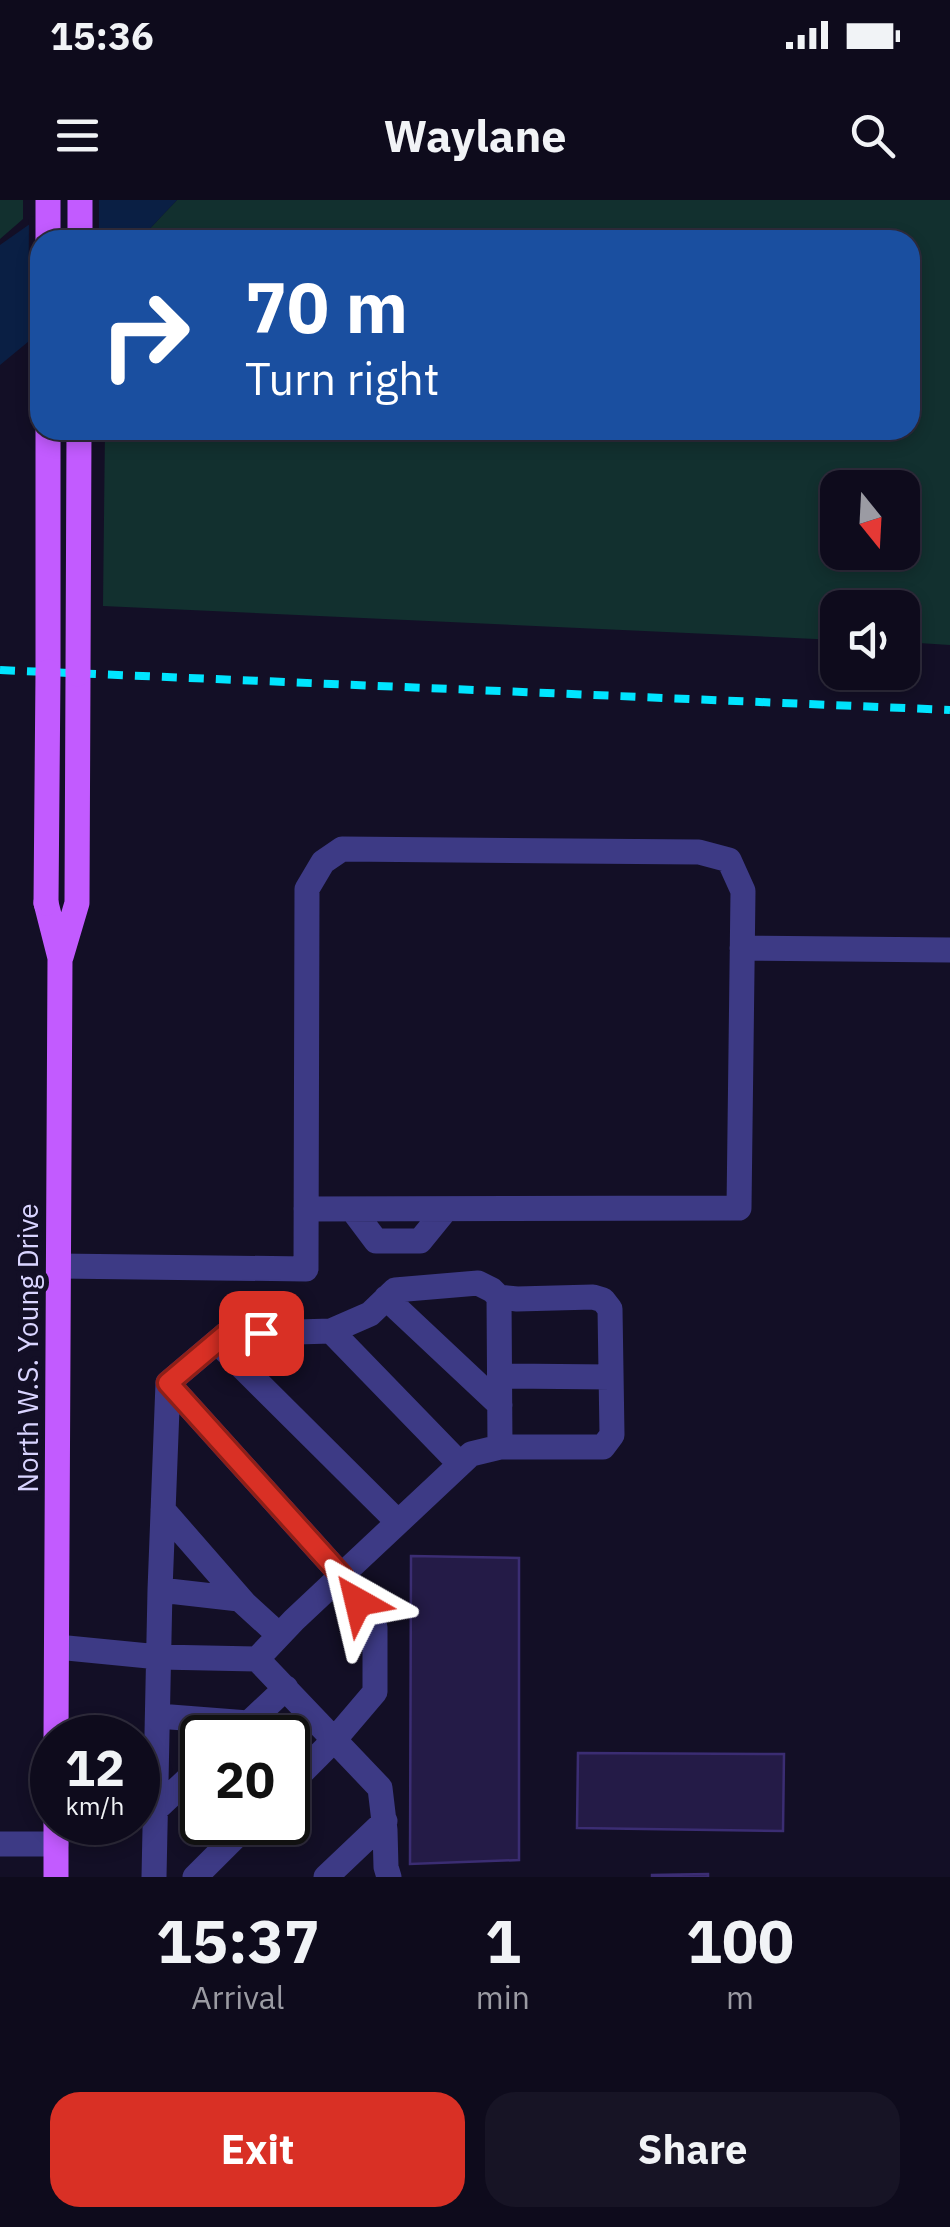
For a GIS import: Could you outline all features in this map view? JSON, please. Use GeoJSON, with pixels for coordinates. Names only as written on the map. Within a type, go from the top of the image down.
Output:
{"type":"FeatureCollection","features":[{"type":"Feature","properties":{"kind":"main road"},"geometry":{"type":"LineString","coordinates":[[48,200],[48,230]]}},
{"type":"Feature","properties":{"kind":"main road"},"geometry":{"type":"LineString","coordinates":[[80,200],[80,230]]}},
{"type":"Feature","properties":{"kind":"main road","name":"North W.S. Young Drive"},"geometry":{"type":"LineString","coordinates":[[48,440],[46,903],[60,958],[56,1715]]}},
{"type":"Feature","properties":{"kind":"main road","name":"North W.S. Young Drive"},"geometry":{"type":"LineString","coordinates":[[60,958],[78,903],[79,440]]}},
{"type":"Feature","properties":{"kind":"main road"},"geometry":{"type":"LineString","coordinates":[[56,1845],[56,1877]]}},
{"type":"Feature","properties":{"kind":"street"},"geometry":{"type":"LineString","coordinates":[[59,1266],[306,1269],[306,1208],[307,889],[323,862],[342,849],[699,852],[729,860],[742,891],[739,1208],[306,1208]]}},
{"type":"Feature","properties":{"kind":"street"},"geometry":{"type":"LineString","coordinates":[[742,948],[950,950]]}},
{"type":"Feature","properties":{"kind":"street"},"geometry":{"type":"LineString","coordinates":[[158,1715],[168,1383],[226,1334],[331,1331],[370,1314],[395,1290],[478,1283],[499,1297],[500,1446]]}},
{"type":"Feature","properties":{"kind":"street"},"geometry":{"type":"LineString","coordinates":[[257,1659],[471,1454],[500,1446],[603,1447],[612,1436],[610,1309],[593,1297],[499,1297]]}},
{"type":"Feature","properties":{"kind":"street"},"geometry":{"type":"LineString","coordinates":[[386,1298],[500,1405]]}},
{"type":"Feature","properties":{"kind":"street"},"geometry":{"type":"LineString","coordinates":[[331,1331],[460,1464]]}},
{"type":"Feature","properties":{"kind":"street"},"geometry":{"type":"LineString","coordinates":[[217,1342],[398,1522]]}},
{"type":"Feature","properties":{"kind":"street"},"geometry":{"type":"LineString","coordinates":[[500,1376],[611,1377]]}},
{"type":"Feature","properties":{"kind":"street"},"geometry":{"type":"LineString","coordinates":[[168,1383],[342,1576],[375,1627],[375,1692],[310,1764]]}},
{"type":"Feature","properties":{"kind":"street"},"geometry":{"type":"LineString","coordinates":[[163,1510],[245,1604],[279,1635]]}},
{"type":"Feature","properties":{"kind":"street"},"geometry":{"type":"LineString","coordinates":[[160,1590],[245,1604]]}},
{"type":"Feature","properties":{"kind":"street"},"geometry":{"type":"LineString","coordinates":[[57,1647],[159,1657],[257,1659],[380,1788],[389,1877]]}},
{"type":"Feature","properties":{"kind":"street"},"geometry":{"type":"LineString","coordinates":[[256,1715],[286,1688]]}},
{"type":"Feature","properties":{"kind":"street"},"geometry":{"type":"LineString","coordinates":[[160,1805],[180,1787]]}},
{"type":"Feature","properties":{"kind":"street"},"geometry":{"type":"LineString","coordinates":[[326,1877],[384,1822]]}},
{"type":"Feature","properties":{"kind":"street"},"geometry":{"type":"LineString","coordinates":[[0,1844],[30,1838]]}},
{"type":"Feature","properties":{"kind":"street"},"geometry":{"type":"LineString","coordinates":[[154,1877],[155,1845]]}},
{"type":"Feature","properties":{"kind":"street"},"geometry":{"type":"LineString","coordinates":[[196,1877],[227,1845]]}},
{"type":"Feature","properties":{"kind":"green space"},"geometry":{"type":"Polygon","coordinates":[[[0,200],[23,200],[23,219],[0,239],[0,200]]]}},
{"type":"Feature","properties":{"kind":"green space"},"geometry":{"type":"Polygon","coordinates":[[[177,200],[950,200],[950,645],[920,643],[920,590],[820,590],[820,639],[103,606],[105,440],[920,440],[920,230],[148,230],[177,200]]]}},
{"type":"Feature","properties":{"kind":"water"},"geometry":{"type":"Polygon","coordinates":[[[64,200],[177,200],[148,230],[30,230],[30,340],[0,365],[0,245],[64,200]]]}},
{"type":"Feature","properties":{"kind":"pier"},"geometry":{"type":"Polygon","coordinates":[[[55,200],[99,200],[99,230],[30,230],[28,348],[29,219],[55,200]]]}},
{"type":"Feature","properties":{"kind":"building"},"geometry":{"type":"Polygon","coordinates":[[[411,1556],[519,1558],[519,1860],[410,1864],[411,1556]]]}},
{"type":"Feature","properties":{"kind":"building"},"geometry":{"type":"Polygon","coordinates":[[[578,1753],[784,1754],[783,1831],[577,1828],[578,1753]]]}},
{"type":"Feature","properties":{"kind":"building"},"geometry":{"type":"Polygon","coordinates":[[[652,1875],[708,1877],[652,1877],[652,1875]]]}},
{"type":"Feature","properties":{"kind":"railway"},"geometry":{"type":"LineString","coordinates":[[0,670],[950,710]]}},
{"type":"Feature","properties":{"kind":"route"},"geometry":{"type":"LineString","coordinates":[[261,1333],[226,1334],[168,1383],[342,1576],[358,1602]]}}]}
